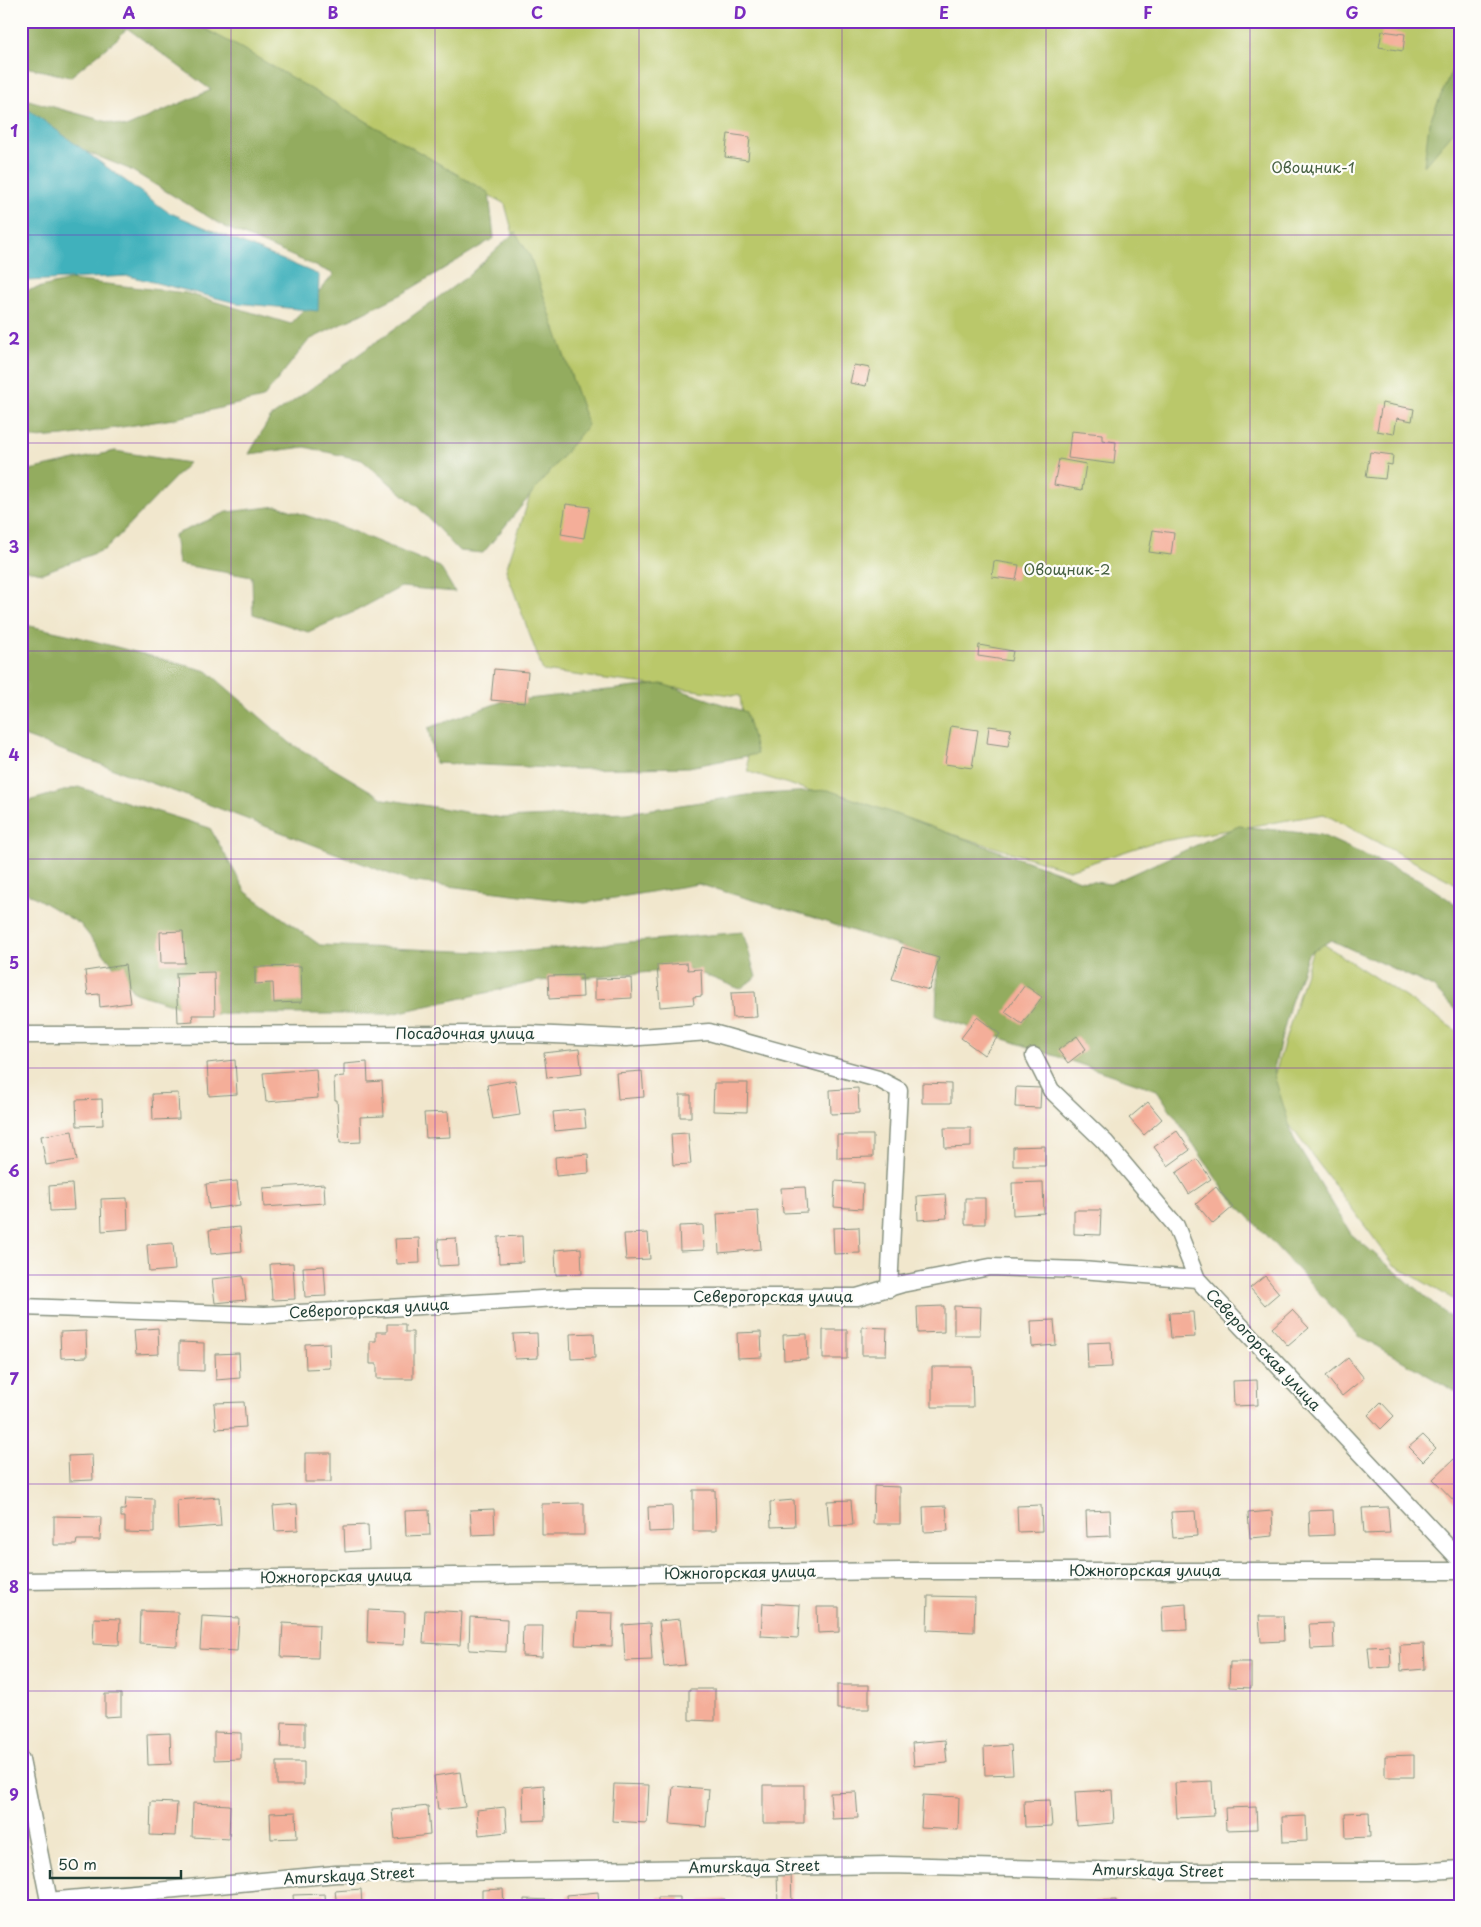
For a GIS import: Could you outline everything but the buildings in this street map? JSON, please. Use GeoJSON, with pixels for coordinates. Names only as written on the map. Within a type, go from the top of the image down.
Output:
{"type":"FeatureCollection","features":[{"type":"Feature","properties":{"kind":"street","name":"Посадочная улица"},"geometry":{"type":"LineString","coordinates":[[21,1035],[530,1034],[626,1038],[709,1032],[878,1078],[899,1090],[889,1289]]}},
{"type":"Feature","properties":{"kind":"street"},"geometry":{"type":"LineString","coordinates":[[1034,1056],[1051,1090],[1105,1142],[1176,1226],[1198,1279]]}},
{"type":"Feature","properties":{"kind":"street","name":"Северогорская улица"},"geometry":{"type":"LineString","coordinates":[[21,1307],[265,1315],[575,1297],[857,1297],[902,1284],[990,1267],[1081,1270],[1198,1279],[1460,1560]]}},
{"type":"Feature","properties":{"kind":"street","name":"Южногорская улица"},"geometry":{"type":"LineString","coordinates":[[21,1581],[901,1570],[1460,1571]]}},
{"type":"Feature","properties":{"kind":"street"},"geometry":{"type":"LineString","coordinates":[[21,1760],[49,1903]]}},
{"type":"Feature","properties":{"kind":"street","name":"Amurskaya Street"},"geometry":{"type":"LineString","coordinates":[[49,1903],[336,1874],[889,1865],[1189,1872],[1419,1872],[1460,1869]]}},
{"type":"Feature","properties":{"kind":"green space"},"geometry":{"type":"Polygon","coordinates":[[[21,21],[190,21],[241,48],[489,193],[494,238],[404,293],[309,340],[263,398],[173,419],[64,436],[21,439],[21,292],[70,280],[186,293],[291,324],[334,274],[227,228],[129,169],[21,125],[21,98],[126,127],[211,90],[127,28],[118,38],[70,77],[21,66],[21,21]]]}},
{"type":"Feature","properties":{"kind":"green space","name":"Овощник-2"},"geometry":{"type":"Polygon","coordinates":[[[170,21],[1460,21],[1460,886],[1324,814],[1151,843],[1069,870],[749,772],[740,696],[543,671],[506,570],[559,406],[505,204],[170,21]]]}},
{"type":"Feature","properties":{"kind":"green space"},"geometry":{"type":"Polygon","coordinates":[[[1460,52],[1460,127],[1456,129],[1424,166],[1429,123],[1460,52]]]}},
{"type":"Feature","properties":{"kind":"green space"},"geometry":{"type":"Polygon","coordinates":[[[515,232],[530,256],[588,425],[483,553],[459,551],[418,507],[362,460],[305,447],[249,454],[270,418],[468,276],[515,232]]]}},
{"type":"Feature","properties":{"kind":"green space"},"geometry":{"type":"Polygon","coordinates":[[[115,451],[189,463],[106,549],[42,573],[21,569],[21,472],[115,451]]]}},
{"type":"Feature","properties":{"kind":"green space"},"geometry":{"type":"Polygon","coordinates":[[[278,506],[347,529],[440,567],[455,592],[401,587],[356,611],[308,632],[253,614],[252,577],[178,564],[174,535],[227,512],[278,506]]]}},
{"type":"Feature","properties":{"kind":"green space"},"geometry":{"type":"Polygon","coordinates":[[[21,624],[71,635],[207,671],[290,743],[384,799],[503,818],[626,813],[748,795],[828,790],[1080,880],[1110,884],[1239,826],[1321,835],[1418,879],[1460,907],[1460,1015],[1433,987],[1331,940],[1308,954],[1290,1005],[1273,1072],[1294,1140],[1351,1234],[1446,1314],[1460,1322],[1460,1394],[1359,1336],[1224,1190],[1157,1090],[936,1016],[938,959],[805,915],[698,884],[585,903],[408,881],[21,735],[21,624]]]}},
{"type":"Feature","properties":{"kind":"green space"},"geometry":{"type":"Polygon","coordinates":[[[662,684],[746,712],[757,754],[689,767],[576,769],[435,763],[428,728],[501,702],[662,684]]]}},
{"type":"Feature","properties":{"kind":"green space"},"geometry":{"type":"Polygon","coordinates":[[[78,787],[210,828],[246,892],[320,945],[504,953],[743,932],[756,977],[740,989],[690,969],[539,981],[391,1014],[204,1014],[135,993],[80,924],[21,889],[21,803],[78,787]]]}},
{"type":"Feature","properties":{"kind":"green space"},"geometry":{"type":"Polygon","coordinates":[[[1316,939],[1460,1033],[1460,1303],[1394,1265],[1268,1096],[1316,939]]]}},
{"type":"Feature","properties":{"kind":"water"},"geometry":{"type":"Polygon","coordinates":[[[21,104],[168,212],[319,275],[318,311],[236,303],[129,276],[21,282],[21,104]]]}},
{"type":"Feature","properties":{"kind":"park label","name":"Овощник-1"},"geometry":{"type":"Point","coordinates":[1313,168]}}]}
